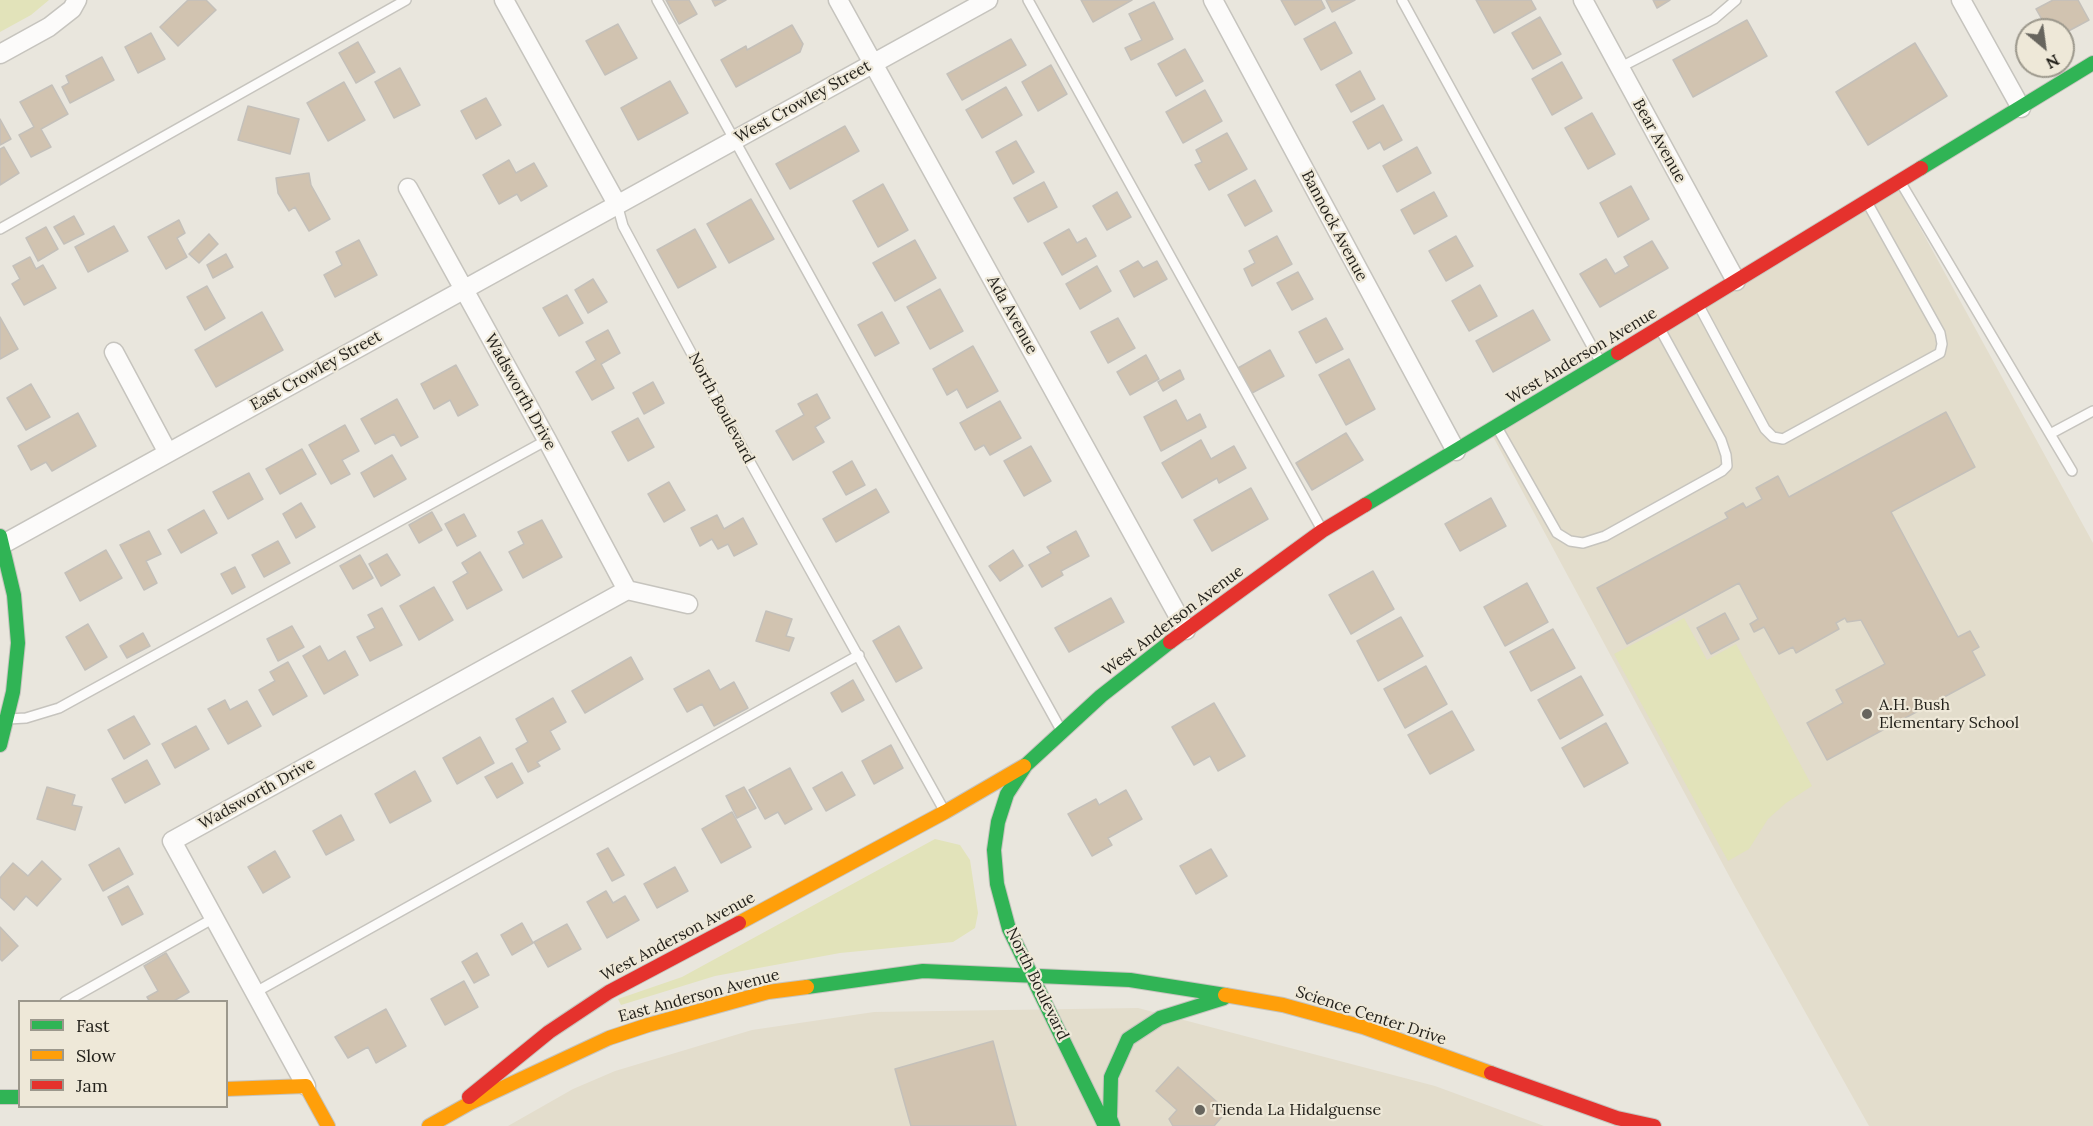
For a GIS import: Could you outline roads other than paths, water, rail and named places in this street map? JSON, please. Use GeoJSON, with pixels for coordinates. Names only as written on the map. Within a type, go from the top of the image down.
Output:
{"type":"FeatureCollection","features":[{"type":"Feature","properties":{"kind":"street"},"geometry":{"type":"LineString","coordinates":[[0,54],[49,27],[72,9],[77,0]]}},
{"type":"Feature","properties":{"kind":"street","name":"North Boulevard"},"geometry":{"type":"LineString","coordinates":[[504,0],[617,204]]}},
{"type":"Feature","properties":{"kind":"street","name":"Ada Avenue"},"geometry":{"type":"LineString","coordinates":[[838,0],[1186,630]]}},
{"type":"Feature","properties":{"kind":"street","name":"West Crowley Street"},"geometry":{"type":"LineString","coordinates":[[617,204],[988,0]]}},
{"type":"Feature","properties":{"kind":"street","name":"Bannock Avenue"},"geometry":{"type":"LineString","coordinates":[[1213,0],[1456,451]]}},
{"type":"Feature","properties":{"kind":"street","name":"Bear Avenue"},"geometry":{"type":"LineString","coordinates":[[1583,0],[1736,281]]}},
{"type":"Feature","properties":{"kind":"street"},"geometry":{"type":"LineString","coordinates":[[1960,0],[2021,108]]}},
{"type":"Feature","properties":{"kind":"street","name":"West Anderson Avenue"},"geometry":{"type":"LineString","coordinates":[[1101,696],[1186,630],[1322,531],[1497,427],[2093,63]]}},
{"type":"Feature","properties":{"kind":"street"},"geometry":{"type":"LineString","coordinates":[[408,188],[463,290]]}},
{"type":"Feature","properties":{"kind":"street","name":"East Crowley Street"},"geometry":{"type":"LineString","coordinates":[[1,540],[168,453],[617,204]]}},
{"type":"Feature","properties":{"kind":"street","name":"Wadsworth Drive"},"geometry":{"type":"LineString","coordinates":[[328,1126],[172,841],[627,590],[463,290]]}},
{"type":"Feature","properties":{"kind":"street"},"geometry":{"type":"LineString","coordinates":[[114,352],[168,453]]}},
{"type":"Feature","properties":{"kind":"street"},"geometry":{"type":"LineString","coordinates":[[0,745],[13,692],[18,643],[14,595],[1,540]]}},
{"type":"Feature","properties":{"kind":"street"},"geometry":{"type":"LineString","coordinates":[[627,590],[688,603]]}},
{"type":"Feature","properties":{"kind":"street","name":"North Boulevard"},"geometry":{"type":"LineString","coordinates":[[1101,696],[1026,765],[1007,794],[998,822],[994,850],[997,884],[1009,929],[1034,976],[1105,1126]]}},
{"type":"Feature","properties":{"kind":"street","name":"West Anderson Avenue"},"geometry":{"type":"LineString","coordinates":[[444,1118],[549,1032],[609,992],[945,812],[1026,765]]}},
{"type":"Feature","properties":{"kind":"street","name":"East Anderson Avenue"},"geometry":{"type":"LineString","coordinates":[[429,1126],[488,1095],[609,1038],[768,992],[924,971],[1034,976]]}},
{"type":"Feature","properties":{"kind":"street","name":"Science Center Drive"},"geometry":{"type":"LineString","coordinates":[[1034,976],[1130,980],[1282,1005],[1362,1027],[1617,1118],[1654,1126]]}},
{"type":"Feature","properties":{"kind":"street"},"geometry":{"type":"LineString","coordinates":[[1113,1126],[1110,1118],[1111,1077],[1128,1039],[1160,1018],[1232,996]]}},
{"type":"Feature","properties":{"kind":"street"},"geometry":{"type":"LineString","coordinates":[[228,1089],[306,1086]]}},
{"type":"Feature","properties":{"kind":"street"},"geometry":{"type":"LineString","coordinates":[[0,1097],[18,1096]]}},
{"type":"Feature","properties":{"kind":"lane"},"geometry":{"type":"LineString","coordinates":[[0,228],[406,0]]}},
{"type":"Feature","properties":{"kind":"lane"},"geometry":{"type":"LineString","coordinates":[[657,0],[1061,731]]}},
{"type":"Feature","properties":{"kind":"lane"},"geometry":{"type":"LineString","coordinates":[[1028,0],[1322,531]]}},
{"type":"Feature","properties":{"kind":"lane"},"geometry":{"type":"LineString","coordinates":[[1402,0],[1602,363]]}},
{"type":"Feature","properties":{"kind":"lane"},"geometry":{"type":"LineString","coordinates":[[1618,68],[1714,19],[1736,0]]}},
{"type":"Feature","properties":{"kind":"lane"},"geometry":{"type":"LineString","coordinates":[[1900,181],[2072,471]]}},
{"type":"Feature","properties":{"kind":"lane"},"geometry":{"type":"LineString","coordinates":[[1698,304],[1765,429],[1773,437],[1783,439],[1794,434],[1940,353],[1942,344],[1940,333],[1867,201]]}},
{"type":"Feature","properties":{"kind":"lane","name":"North Boulevard"},"geometry":{"type":"LineString","coordinates":[[617,204],[623,226],[680,333],[945,812]]}},
{"type":"Feature","properties":{"kind":"lane"},"geometry":{"type":"LineString","coordinates":[[1497,427],[1557,533],[1570,541],[1583,543],[1605,536],[1722,471],[1727,466],[1721,440],[1660,328]]}},
{"type":"Feature","properties":{"kind":"lane"},"geometry":{"type":"LineString","coordinates":[[2050,434],[2093,411]]}},
{"type":"Feature","properties":{"kind":"lane"},"geometry":{"type":"LineString","coordinates":[[7,719],[26,718],[59,708],[547,441]]}},
{"type":"Feature","properties":{"kind":"lane"},"geometry":{"type":"LineString","coordinates":[[254,993],[859,656]]}},
{"type":"Feature","properties":{"kind":"lane"},"geometry":{"type":"LineString","coordinates":[[69,1000],[214,918]]}},
{"type":"Feature","properties":{"kind":"place","name":"A.H. Bush Elementary School"},"geometry":{"type":"Point","coordinates":[1867,714]}},
{"type":"Feature","properties":{"kind":"place","name":"Tienda La Hidalguense"},"geometry":{"type":"Point","coordinates":[1200,1110]}}]}
